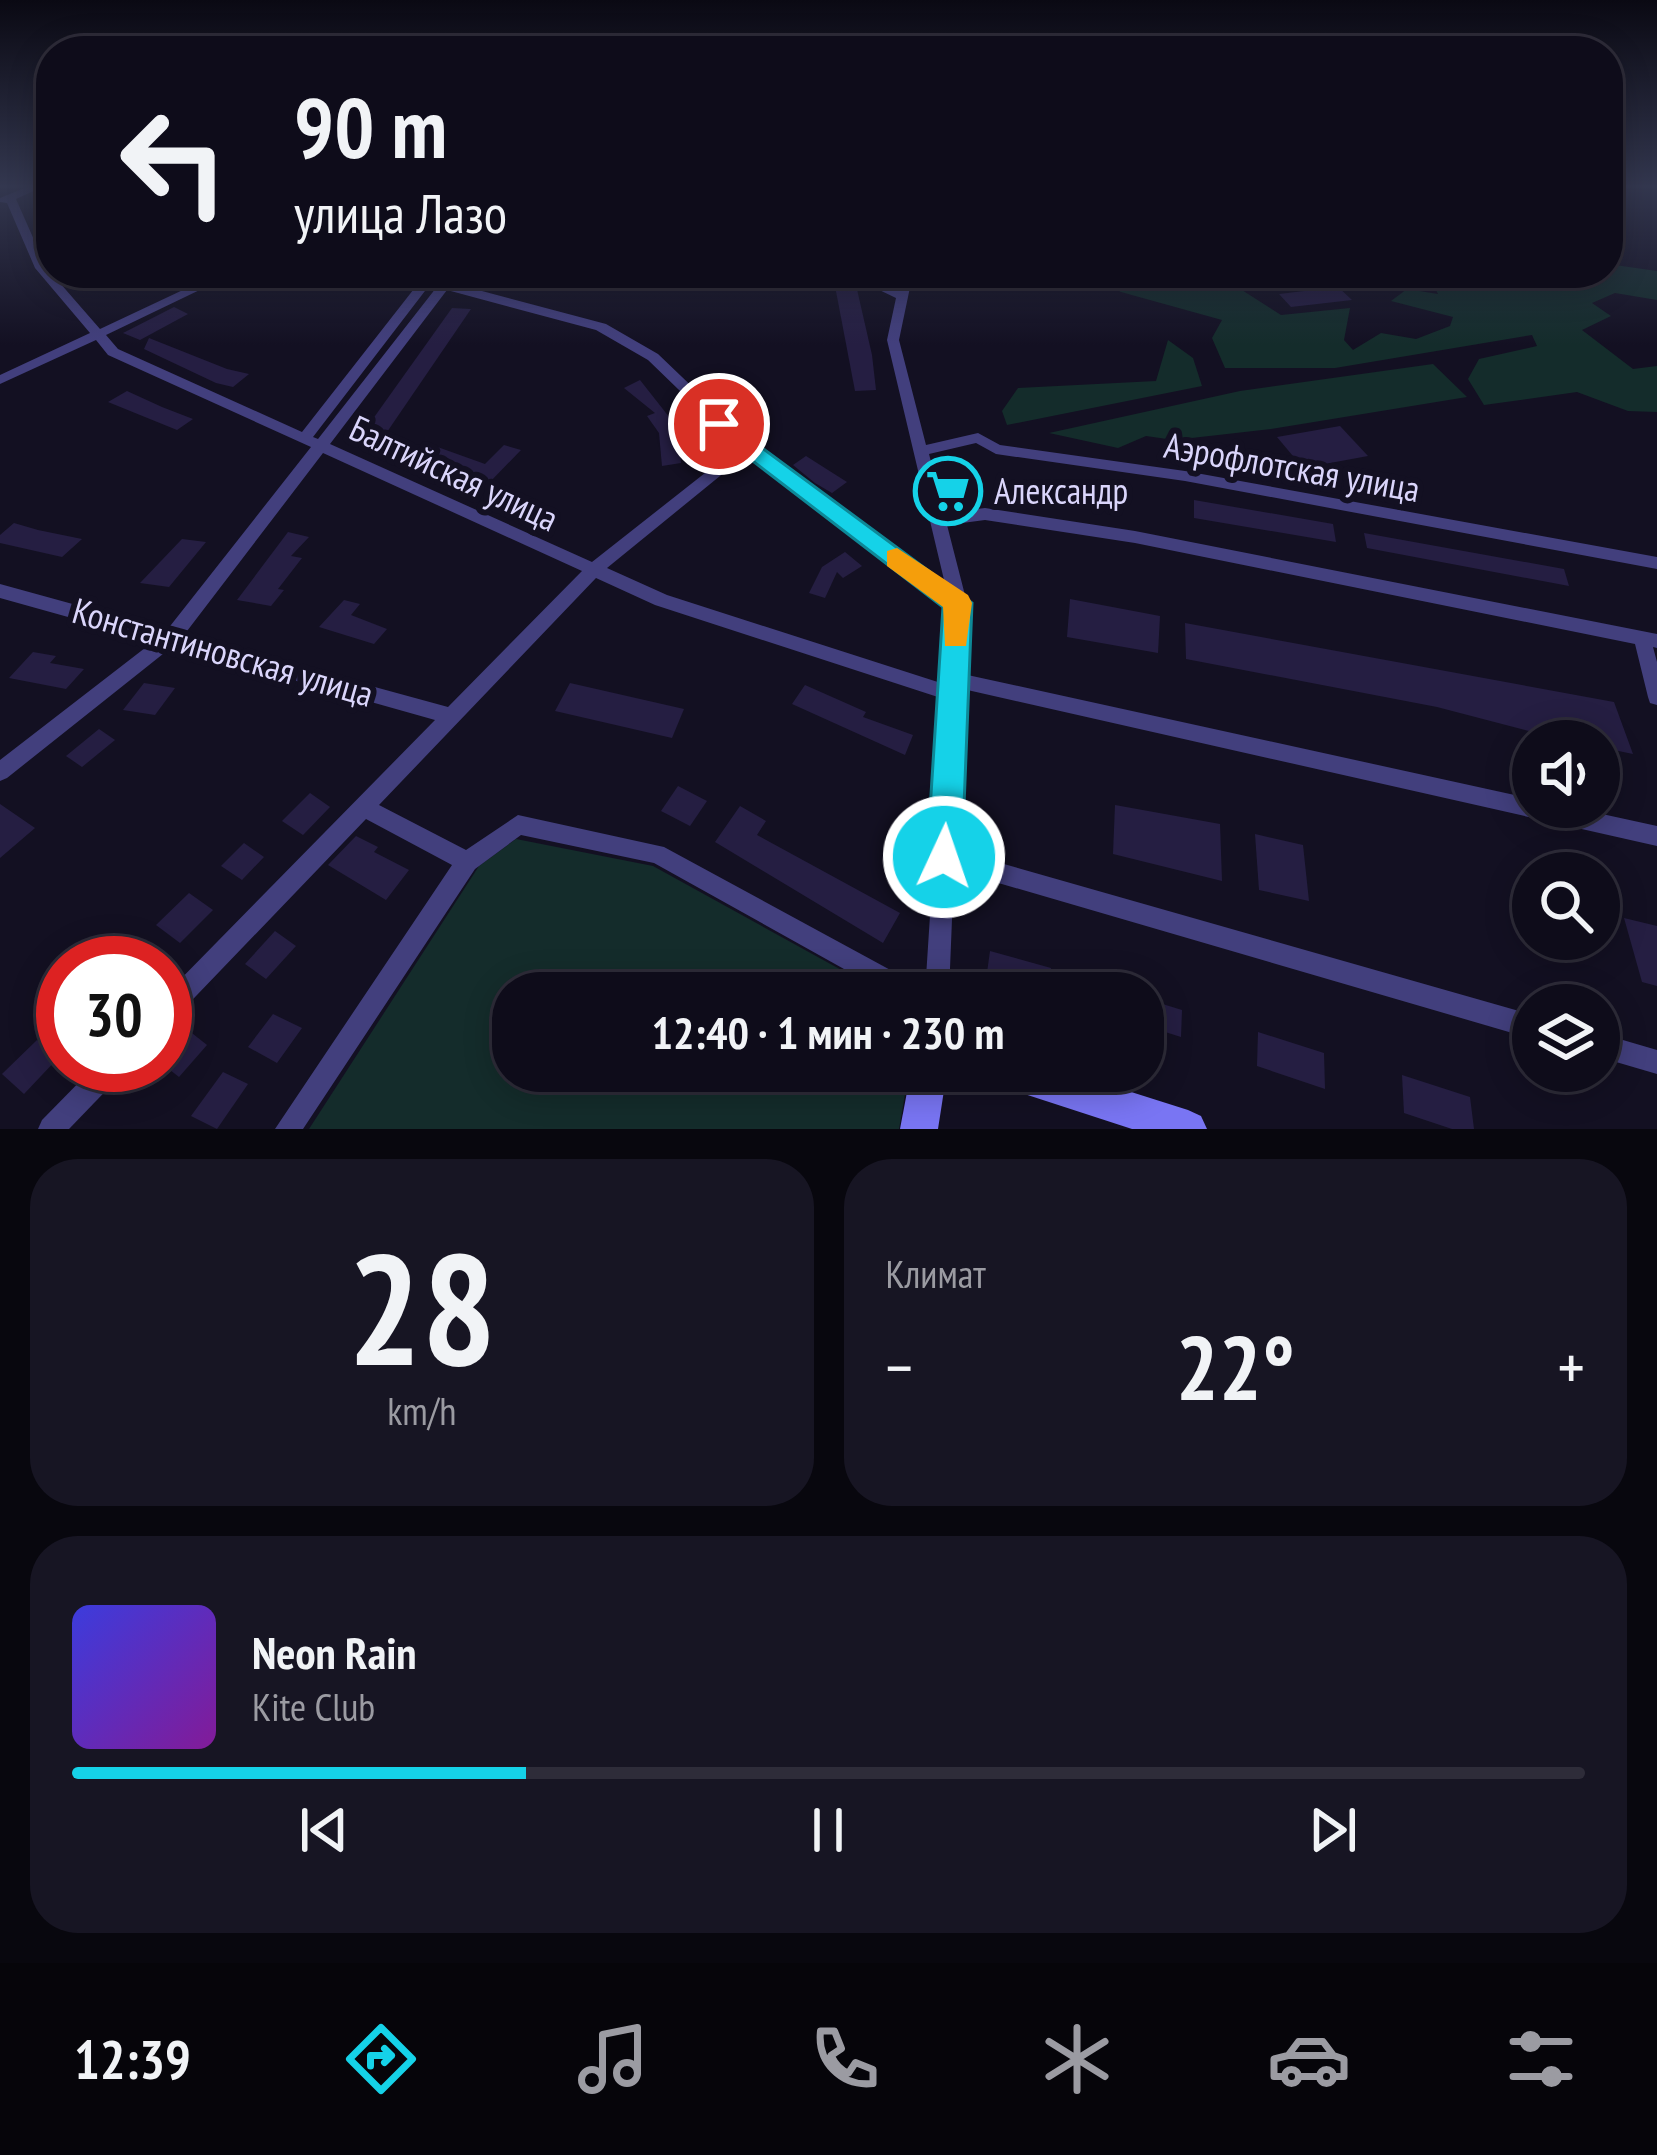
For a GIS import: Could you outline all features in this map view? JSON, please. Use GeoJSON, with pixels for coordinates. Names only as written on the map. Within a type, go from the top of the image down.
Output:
{"type":"FeatureCollection","features":[{"type":"Feature","properties":{"kind":"street","name":"Балтийская улица"},"geometry":{"type":"LineString","coordinates":[[57,288],[113,352],[661,600],[953,687],[1657,836]]}},
{"type":"Feature","properties":{"kind":"street"},"geometry":{"type":"LineString","coordinates":[[0,380],[195,288]]}},
{"type":"Feature","properties":{"kind":"street"},"geometry":{"type":"LineString","coordinates":[[303,440],[421,288]]}},
{"type":"Feature","properties":{"kind":"street"},"geometry":{"type":"LineString","coordinates":[[0,772],[173,637],[442,288]]}},
{"type":"Feature","properties":{"kind":"street"},"geometry":{"type":"LineString","coordinates":[[477,288],[601,328],[653,358],[747,447],[958,603]]}},
{"type":"Feature","properties":{"kind":"street"},"geometry":{"type":"LineString","coordinates":[[883,288],[898,295]]}},
{"type":"Feature","properties":{"kind":"street"},"geometry":{"type":"LineString","coordinates":[[901,288],[893,340],[958,603],[938,972]]}},
{"type":"Feature","properties":{"kind":"street","name":"Аэрофлотская улица"},"geometry":{"type":"LineString","coordinates":[[919,451],[978,438],[996,449],[1184,476],[1657,563]]}},
{"type":"Feature","properties":{"kind":"street"},"geometry":{"type":"LineString","coordinates":[[192,984],[365,808],[447,715],[591,572],[747,447]]}},
{"type":"Feature","properties":{"kind":"street"},"geometry":{"type":"LineString","coordinates":[[937,520],[986,514],[1135,537],[1650,640],[1657,697]]}},
{"type":"Feature","properties":{"kind":"street","name":"Константиновская улица"},"geometry":{"type":"LineString","coordinates":[[0,590],[447,715]]}},
{"type":"Feature","properties":{"kind":"street"},"geometry":{"type":"LineString","coordinates":[[365,808],[467,862]]}},
{"type":"Feature","properties":{"kind":"street"},"geometry":{"type":"LineString","coordinates":[[288,1129],[467,862],[518,825],[657,854],[872,972]]}},
{"type":"Feature","properties":{"kind":"street"},"geometry":{"type":"LineString","coordinates":[[944,857],[1512,1021]]}},
{"type":"Feature","properties":{"kind":"street"},"geometry":{"type":"LineString","coordinates":[[1620,1052],[1657,1062]]}},
{"type":"Feature","properties":{"kind":"street"},"geometry":{"type":"LineString","coordinates":[[51,1129],[87,1092]]}},
{"type":"Feature","properties":{"kind":"street"},"geometry":{"type":"LineString","coordinates":[[919,1129],[925,1092]]}},
{"type":"Feature","properties":{"kind":"street"},"geometry":{"type":"LineString","coordinates":[[1074,1092],[1188,1129]]}},
{"type":"Feature","properties":{"kind":"green space"},"geometry":{"type":"Polygon","coordinates":[[[1623,266],[1657,271],[1657,300],[1615,293],[1592,303],[1611,316],[1582,330],[1633,369],[1657,366],[1657,412],[1628,411],[1577,392],[1484,405],[1468,379],[1479,359],[1537,346],[1532,335],[1335,368],[1225,368],[1212,338],[1222,320],[1113,288],[1239,288],[1281,315],[1350,308],[1344,340],[1353,350],[1381,333],[1416,339],[1450,326],[1453,317],[1391,301],[1407,289],[1438,294],[1435,288],[1623,288],[1623,266]]]}},
{"type":"Feature","properties":{"kind":"green space"},"geometry":{"type":"Polygon","coordinates":[[[1168,340],[1193,358],[1202,386],[1007,425],[1002,411],[1018,388],[1156,381],[1168,340]]]}},
{"type":"Feature","properties":{"kind":"green space"},"geometry":{"type":"Polygon","coordinates":[[[1433,364],[1467,397],[1271,429],[1174,440],[1146,436],[1118,448],[1049,433],[1240,391],[1433,364]]]}},
{"type":"Feature","properties":{"kind":"green space"},"geometry":{"type":"Polygon","coordinates":[[[516,839],[653,866],[845,972],[492,972],[492,1092],[905,1092],[899,1129],[309,1129],[479,866],[516,839]]]}},
{"type":"Feature","properties":{"kind":"building"},"geometry":{"type":"Polygon","coordinates":[[[835,288],[857,288],[872,355],[876,390],[855,391],[835,288]]]}},
{"type":"Feature","properties":{"kind":"building"},"geometry":{"type":"Polygon","coordinates":[[[1339,288],[1352,300],[1291,307],[1279,294],[1339,288]]]}},
{"type":"Feature","properties":{"kind":"building"},"geometry":{"type":"Polygon","coordinates":[[[174,307],[188,314],[140,340],[123,333],[174,307]]]}},
{"type":"Feature","properties":{"kind":"building"},"geometry":{"type":"Polygon","coordinates":[[[452,308],[471,309],[387,432],[365,430],[452,308]]]}},
{"type":"Feature","properties":{"kind":"building"},"geometry":{"type":"Polygon","coordinates":[[[149,338],[249,374],[233,387],[216,383],[144,349],[149,338]]]}},
{"type":"Feature","properties":{"kind":"building"},"geometry":{"type":"Polygon","coordinates":[[[640,380],[677,427],[681,463],[662,466],[659,433],[647,416],[655,413],[624,388],[640,380]]]}},
{"type":"Feature","properties":{"kind":"building"},"geometry":{"type":"Polygon","coordinates":[[[127,391],[193,419],[177,430],[108,402],[127,391]]]}},
{"type":"Feature","properties":{"kind":"building"},"geometry":{"type":"Polygon","coordinates":[[[1340,426],[1368,456],[1303,468],[1277,437],[1340,426]]]}},
{"type":"Feature","properties":{"kind":"building"},"geometry":{"type":"Polygon","coordinates":[[[432,445],[485,464],[504,445],[521,450],[488,484],[412,461],[432,445]]]}},
{"type":"Feature","properties":{"kind":"building"},"geometry":{"type":"Polygon","coordinates":[[[806,456],[847,482],[832,493],[815,483],[793,465],[806,456]]]}},
{"type":"Feature","properties":{"kind":"building"},"geometry":{"type":"Polygon","coordinates":[[[1194,500],[1333,524],[1336,542],[1194,518],[1194,500]]]}},
{"type":"Feature","properties":{"kind":"building"},"geometry":{"type":"Polygon","coordinates":[[[14,523],[82,539],[62,557],[0,543],[0,535],[14,523]]]}},
{"type":"Feature","properties":{"kind":"building"},"geometry":{"type":"Polygon","coordinates":[[[288,532],[309,537],[291,556],[302,558],[278,589],[284,590],[271,606],[237,600],[288,532]]]}},
{"type":"Feature","properties":{"kind":"building"},"geometry":{"type":"Polygon","coordinates":[[[1364,533],[1564,569],[1569,586],[1367,548],[1364,533]]]}},
{"type":"Feature","properties":{"kind":"building"},"geometry":{"type":"Polygon","coordinates":[[[182,539],[206,542],[169,587],[140,583],[182,539]]]}},
{"type":"Feature","properties":{"kind":"building"},"geometry":{"type":"Polygon","coordinates":[[[845,552],[862,566],[843,578],[837,572],[825,598],[809,593],[822,567],[845,552]]]}},
{"type":"Feature","properties":{"kind":"building"},"geometry":{"type":"Polygon","coordinates":[[[1070,599],[1160,616],[1158,653],[1067,637],[1070,599]]]}},
{"type":"Feature","properties":{"kind":"building"},"geometry":{"type":"Polygon","coordinates":[[[344,600],[360,604],[351,615],[387,629],[374,644],[319,627],[344,600]]]}},
{"type":"Feature","properties":{"kind":"building"},"geometry":{"type":"Polygon","coordinates":[[[1185,623],[1614,702],[1633,754],[1620,751],[1620,720],[1512,720],[1512,727],[1437,707],[1186,659],[1185,623]]]}},
{"type":"Feature","properties":{"kind":"building"},"geometry":{"type":"Polygon","coordinates":[[[33,652],[56,656],[50,663],[84,669],[66,689],[9,678],[33,652]]]}},
{"type":"Feature","properties":{"kind":"building"},"geometry":{"type":"Polygon","coordinates":[[[144,683],[175,688],[155,715],[123,710],[144,683]]]}},
{"type":"Feature","properties":{"kind":"building"},"geometry":{"type":"Polygon","coordinates":[[[570,683],[684,709],[672,738],[555,711],[570,683]]]}},
{"type":"Feature","properties":{"kind":"building"},"geometry":{"type":"Polygon","coordinates":[[[805,685],[866,712],[863,717],[913,735],[905,755],[792,704],[805,685]]]}},
{"type":"Feature","properties":{"kind":"building"},"geometry":{"type":"Polygon","coordinates":[[[99,729],[115,740],[82,767],[66,756],[99,729]]]}},
{"type":"Feature","properties":{"kind":"building"},"geometry":{"type":"Polygon","coordinates":[[[678,786],[707,801],[690,826],[661,811],[678,786]]]}},
{"type":"Feature","properties":{"kind":"building"},"geometry":{"type":"Polygon","coordinates":[[[310,793],[330,807],[303,835],[282,821],[310,793]]]}},
{"type":"Feature","properties":{"kind":"building"},"geometry":{"type":"Polygon","coordinates":[[[0,804],[35,828],[0,858],[0,804]]]}},
{"type":"Feature","properties":{"kind":"building"},"geometry":{"type":"Polygon","coordinates":[[[1115,805],[1220,824],[1222,881],[1113,854],[1115,805]]]}},
{"type":"Feature","properties":{"kind":"building"},"geometry":{"type":"Polygon","coordinates":[[[740,806],[766,821],[757,835],[900,913],[883,943],[715,842],[740,806]]]}},
{"type":"Feature","properties":{"kind":"building"},"geometry":{"type":"Polygon","coordinates":[[[1255,834],[1303,845],[1309,901],[1259,890],[1255,834]]]}},
{"type":"Feature","properties":{"kind":"building"},"geometry":{"type":"Polygon","coordinates":[[[356,836],[378,847],[374,852],[409,870],[386,900],[328,865],[356,836]]]}},
{"type":"Feature","properties":{"kind":"building"},"geometry":{"type":"Polygon","coordinates":[[[244,843],[264,857],[242,880],[221,866],[244,843]]]}},
{"type":"Feature","properties":{"kind":"building"},"geometry":{"type":"Polygon","coordinates":[[[189,893],[213,910],[187,936],[171,936],[156,925],[189,893]]]}},
{"type":"Feature","properties":{"kind":"building"},"geometry":{"type":"Polygon","coordinates":[[[1624,918],[1657,926],[1657,986],[1642,982],[1624,918]]]}},
{"type":"Feature","properties":{"kind":"building"},"geometry":{"type":"Polygon","coordinates":[[[275,931],[296,946],[266,979],[245,964],[275,931]]]}},
{"type":"Feature","properties":{"kind":"building"},"geometry":{"type":"Polygon","coordinates":[[[990,951],[1051,968],[1051,972],[987,972],[990,951]]]}},
{"type":"Feature","properties":{"kind":"building"},"geometry":{"type":"Polygon","coordinates":[[[1164,1004],[1182,1010],[1181,1037],[1164,1032],[1164,1004]]]}},
{"type":"Feature","properties":{"kind":"building"},"geometry":{"type":"Polygon","coordinates":[[[273,1014],[302,1028],[277,1063],[248,1047],[273,1014]]]}},
{"type":"Feature","properties":{"kind":"building"},"geometry":{"type":"Polygon","coordinates":[[[1258,1032],[1324,1053],[1325,1089],[1257,1066],[1258,1032]]]}},
{"type":"Feature","properties":{"kind":"building"},"geometry":{"type":"Polygon","coordinates":[[[192,1033],[207,1045],[192,1062],[192,1033]]]}},
{"type":"Feature","properties":{"kind":"building"},"geometry":{"type":"Polygon","coordinates":[[[36,1041],[36,1081],[24,1094],[2,1074],[36,1041]]]}},
{"type":"Feature","properties":{"kind":"building"},"geometry":{"type":"Polygon","coordinates":[[[223,1072],[248,1084],[217,1129],[191,1116],[223,1072]]]}},
{"type":"Feature","properties":{"kind":"building"},"geometry":{"type":"Polygon","coordinates":[[[1402,1075],[1470,1097],[1474,1129],[1452,1129],[1404,1113],[1402,1075]]]}},
{"type":"Feature","properties":{"kind":"slow traffic"},"geometry":{"type":"LineString","coordinates":[[897,559],[958,603],[956,638]]}},
{"type":"Feature","properties":{"kind":"place","name":"Александр"},"geometry":{"type":"Point","coordinates":[948,491]}},
{"type":"Feature","properties":{"kind":"route"},"geometry":{"type":"LineString","coordinates":[[719,424],[958,603],[944,857]]}}]}
